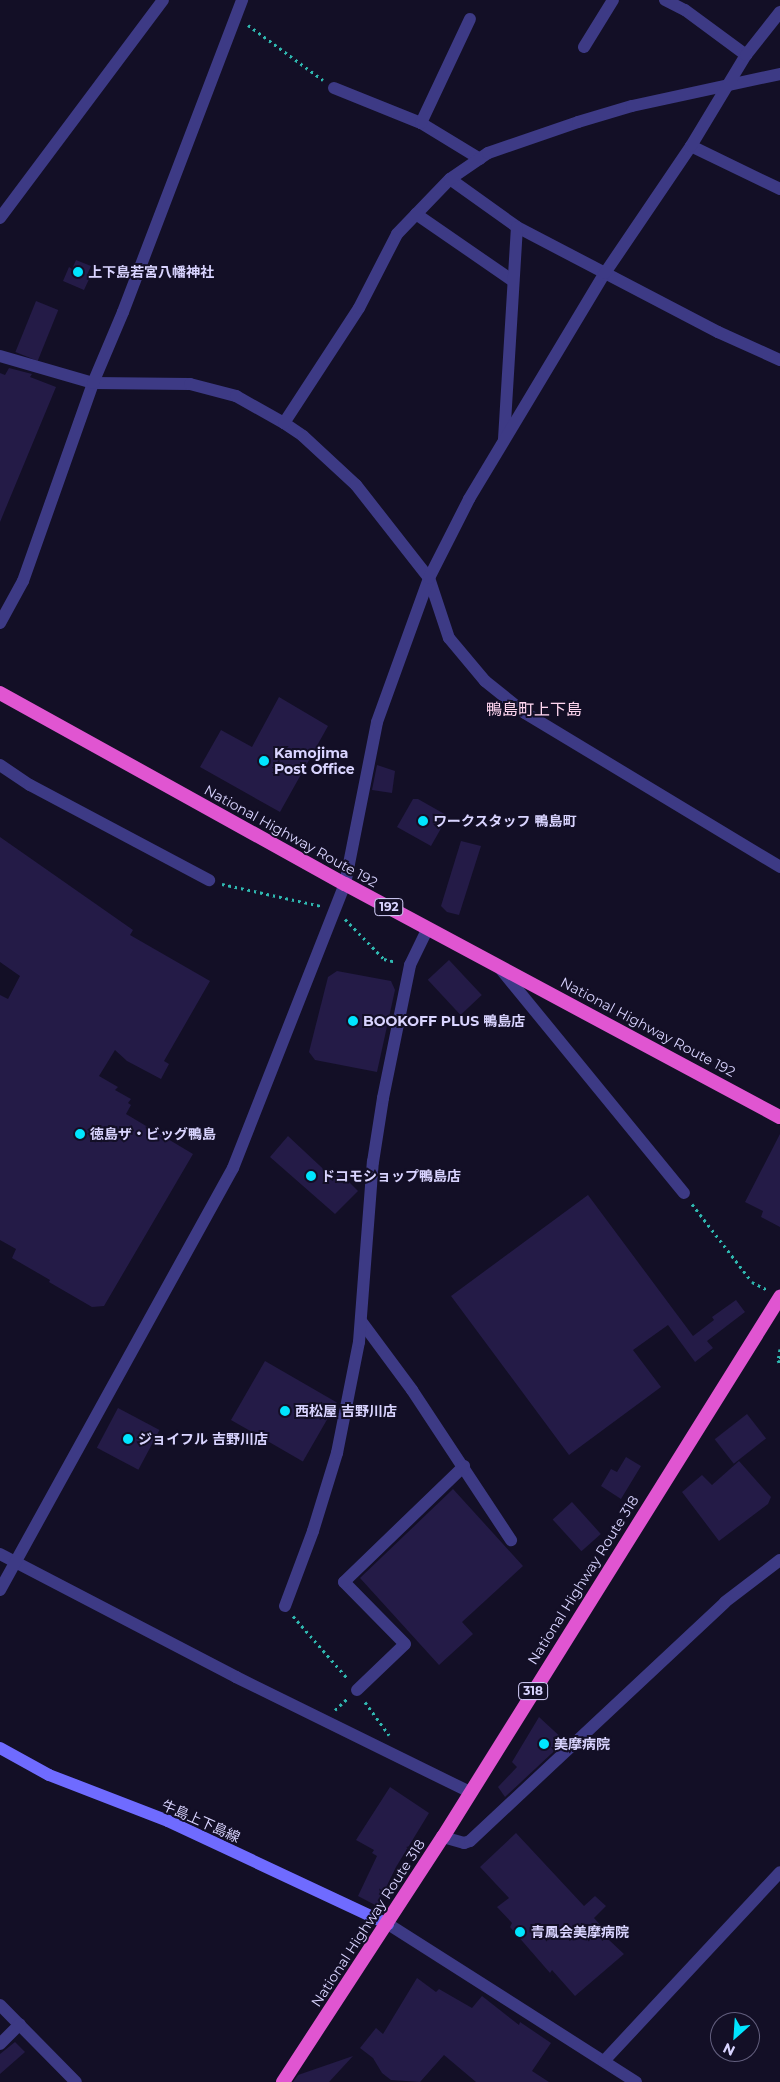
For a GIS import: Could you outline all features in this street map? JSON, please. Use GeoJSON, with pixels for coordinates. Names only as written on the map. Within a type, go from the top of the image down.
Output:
{"type":"FeatureCollection","features":[{"type":"Feature","properties":{"kind":"highway","name":"National Highway Route 192"},"geometry":{"type":"LineString","coordinates":[[0,693],[345,884],[780,1116]]}},
{"type":"Feature","properties":{"kind":"highway","name":"National Highway Route 318"},"geometry":{"type":"LineString","coordinates":[[283,2082],[388,1924],[443,1837],[776,1295]]}},
{"type":"Feature","properties":{"kind":"main road","name":"牛島上下島線"},"geometry":{"type":"LineString","coordinates":[[0,1748],[49,1775],[168,1821],[388,1924]]}},
{"type":"Feature","properties":{"kind":"street"},"geometry":{"type":"LineString","coordinates":[[0,218],[164,0]]}},
{"type":"Feature","properties":{"kind":"street"},"geometry":{"type":"LineString","coordinates":[[0,623],[23,581],[93,383],[123,312],[242,0]]}},
{"type":"Feature","properties":{"kind":"street"},"geometry":{"type":"LineString","coordinates":[[584,47],[613,0]]}},
{"type":"Feature","properties":{"kind":"street"},"geometry":{"type":"LineString","coordinates":[[664,0],[685,10],[746,55]]}},
{"type":"Feature","properties":{"kind":"street"},"geometry":{"type":"LineString","coordinates":[[0,1590],[233,1168],[345,884],[377,722],[429,578],[468,499],[605,273],[691,146],[746,55],[780,12]]}},
{"type":"Feature","properties":{"kind":"street"},"geometry":{"type":"LineString","coordinates":[[421,124],[470,19]]}},
{"type":"Feature","properties":{"kind":"street"},"geometry":{"type":"LineString","coordinates":[[284,423],[360,308],[397,234],[450,179],[488,153],[578,122],[632,106],[728,83],[780,74]]}},
{"type":"Feature","properties":{"kind":"street"},"geometry":{"type":"LineString","coordinates":[[334,88],[421,124],[480,159]]}},
{"type":"Feature","properties":{"kind":"street"},"geometry":{"type":"LineString","coordinates":[[691,146],[780,189]]}},
{"type":"Feature","properties":{"kind":"street"},"geometry":{"type":"LineString","coordinates":[[450,179],[517,227],[718,332],[780,360]]}},
{"type":"Feature","properties":{"kind":"street"},"geometry":{"type":"LineString","coordinates":[[416,214],[514,281]]}},
{"type":"Feature","properties":{"kind":"street"},"geometry":{"type":"LineString","coordinates":[[504,439],[517,227]]}},
{"type":"Feature","properties":{"kind":"street"},"geometry":{"type":"LineString","coordinates":[[0,356],[93,383],[190,384],[236,396],[284,423],[303,436],[356,486],[429,578],[449,638],[492,686],[525,713],[780,867]]}},
{"type":"Feature","properties":{"kind":"street"},"geometry":{"type":"LineString","coordinates":[[0,765],[30,785],[209,880]]}},
{"type":"Feature","properties":{"kind":"street"},"geometry":{"type":"LineString","coordinates":[[285,1606],[313,1531],[337,1452],[359,1342],[373,1162],[383,1098],[410,965],[428,928]]}},
{"type":"Feature","properties":{"kind":"street"},"geometry":{"type":"LineString","coordinates":[[497,965],[684,1193]]}},
{"type":"Feature","properties":{"kind":"street"},"geometry":{"type":"LineString","coordinates":[[361,1321],[412,1390],[464,1466],[511,1540]]}},
{"type":"Feature","properties":{"kind":"street"},"geometry":{"type":"LineString","coordinates":[[357,1690],[405,1644],[344,1582],[464,1466]]}},
{"type":"Feature","properties":{"kind":"street"},"geometry":{"type":"LineString","coordinates":[[0,1554],[324,1720],[470,1792]]}},
{"type":"Feature","properties":{"kind":"street"},"geometry":{"type":"LineString","coordinates":[[443,1837],[464,1843],[470,1841],[725,1602],[780,1560]]}},
{"type":"Feature","properties":{"kind":"street"},"geometry":{"type":"LineString","coordinates":[[604,2061],[780,1872]]}},
{"type":"Feature","properties":{"kind":"street"},"geometry":{"type":"LineString","coordinates":[[388,1924],[636,2082]]}},
{"type":"Feature","properties":{"kind":"street"},"geometry":{"type":"LineString","coordinates":[[0,2005],[76,2082]]}},
{"type":"Feature","properties":{"kind":"street"},"geometry":{"type":"LineString","coordinates":[[0,2044],[20,2024]]}},
{"type":"Feature","properties":{"kind":"path"},"geometry":{"type":"LineString","coordinates":[[237,17],[334,88]]}},
{"type":"Feature","properties":{"kind":"path"},"geometry":{"type":"LineString","coordinates":[[209,880],[335,909],[384,959],[410,965]]}},
{"type":"Feature","properties":{"kind":"path"},"geometry":{"type":"LineString","coordinates":[[684,1193],[752,1282],[776,1295]]}},
{"type":"Feature","properties":{"kind":"path"},"geometry":{"type":"LineString","coordinates":[[780,1349],[778,1360],[780,1364]]}},
{"type":"Feature","properties":{"kind":"path"},"geometry":{"type":"LineString","coordinates":[[324,1720],[357,1690]]}},
{"type":"Feature","properties":{"kind":"building","name":"上下島若宮八幡神社"},"geometry":{"type":"Polygon","coordinates":[[[76,260],[91,266],[87,275],[90,277],[84,290],[63,281],[69,267],[72,269],[76,260]]]}},
{"type":"Feature","properties":{"kind":"building"},"geometry":{"type":"Polygon","coordinates":[[[36,301],[58,310],[38,361],[15,352],[36,301]]]}},
{"type":"Feature","properties":{"kind":"building"},"geometry":{"type":"Polygon","coordinates":[[[9,368],[32,374],[30,377],[56,387],[0,522],[0,373],[5,375],[9,368]]]}},
{"type":"Feature","properties":{"kind":"building"},"geometry":{"type":"Polygon","coordinates":[[[279,697],[328,726],[280,812],[200,767],[221,730],[252,747],[279,697]]]}},
{"type":"Feature","properties":{"kind":"building"},"geometry":{"type":"Polygon","coordinates":[[[377,765],[395,771],[392,793],[372,790],[377,765]]]}},
{"type":"Feature","properties":{"kind":"building","name":"ワークスタッフ 鴨島町"},"geometry":{"type":"Polygon","coordinates":[[[413,799],[418,799],[448,816],[431,846],[397,827],[413,799]]]}},
{"type":"Feature","properties":{"kind":"building"},"geometry":{"type":"Polygon","coordinates":[[[0,837],[133,930],[130,935],[210,981],[164,1061],[169,1064],[161,1079],[127,1061],[115,1050],[99,1076],[118,1087],[115,1090],[131,1099],[128,1103],[131,1105],[126,1114],[193,1154],[104,1306],[92,1307],[49,1282],[50,1280],[12,1258],[16,1249],[0,1240],[0,995],[8,999],[20,976],[0,962],[0,837]]]}},
{"type":"Feature","properties":{"kind":"building"},"geometry":{"type":"Polygon","coordinates":[[[461,841],[481,846],[459,915],[447,912],[441,906],[461,841]]]}},
{"type":"Feature","properties":{"kind":"building"},"geometry":{"type":"Polygon","coordinates":[[[449,960],[482,995],[461,1015],[428,980],[449,960]]]}},
{"type":"Feature","properties":{"kind":"building","name":"BOOKOFF PLUS 鴨島店"},"geometry":{"type":"Polygon","coordinates":[[[337,971],[391,981],[395,990],[377,1072],[315,1060],[309,1052],[328,977],[337,971]]]}},
{"type":"Feature","properties":{"kind":"building"},"geometry":{"type":"Polygon","coordinates":[[[780,1134],[780,1227],[761,1217],[763,1211],[745,1202],[780,1134]]]}},
{"type":"Feature","properties":{"kind":"building","name":"ドコモショップ鴨島店"},"geometry":{"type":"Polygon","coordinates":[[[288,1136],[334,1179],[340,1173],[358,1191],[335,1214],[270,1157],[288,1136]]]}},
{"type":"Feature","properties":{"kind":"building"},"geometry":{"type":"Polygon","coordinates":[[[588,1195],[693,1336],[714,1320],[712,1317],[736,1300],[745,1312],[707,1341],[713,1348],[695,1362],[668,1325],[633,1350],[661,1387],[569,1455],[451,1296],[588,1195]]]}},
{"type":"Feature","properties":{"kind":"building","name":"西松屋 吉野川店"},"geometry":{"type":"Polygon","coordinates":[[[265,1361],[337,1402],[303,1461],[231,1420],[265,1361]]]}},
{"type":"Feature","properties":{"kind":"building","name":"ジョイフル 吉野川店"},"geometry":{"type":"Polygon","coordinates":[[[118,1408],[159,1430],[138,1470],[97,1448],[118,1408]]]}},
{"type":"Feature","properties":{"kind":"building"},"geometry":{"type":"Polygon","coordinates":[[[747,1414],[766,1438],[734,1464],[715,1439],[747,1414]]]}},
{"type":"Feature","properties":{"kind":"building"},"geometry":{"type":"Polygon","coordinates":[[[626,1457],[641,1466],[621,1499],[601,1486],[611,1469],[617,1472],[626,1457]]]}},
{"type":"Feature","properties":{"kind":"building"},"geometry":{"type":"Polygon","coordinates":[[[739,1461],[771,1497],[768,1504],[719,1541],[682,1492],[702,1475],[712,1485],[739,1461]]]}},
{"type":"Feature","properties":{"kind":"building"},"geometry":{"type":"Polygon","coordinates":[[[453,1489],[523,1566],[462,1622],[473,1634],[439,1665],[360,1578],[453,1489]]]}},
{"type":"Feature","properties":{"kind":"building"},"geometry":{"type":"Polygon","coordinates":[[[572,1502],[601,1534],[581,1551],[553,1519],[572,1502]]]}},
{"type":"Feature","properties":{"kind":"building","name":"美摩病院"},"geometry":{"type":"Polygon","coordinates":[[[539,1717],[565,1741],[505,1797],[498,1787],[517,1767],[512,1762],[539,1717]]]}},
{"type":"Feature","properties":{"kind":"building"},"geometry":{"type":"Polygon","coordinates":[[[390,1787],[429,1813],[396,1867],[377,1906],[358,1896],[377,1856],[372,1853],[374,1850],[356,1840],[390,1787]]]}},
{"type":"Feature","properties":{"kind":"building"},"geometry":{"type":"Polygon","coordinates":[[[516,1833],[584,1906],[595,1896],[606,1906],[594,1918],[612,1938],[609,1940],[624,1954],[575,1996],[552,1970],[550,1973],[510,1927],[512,1923],[497,1907],[509,1898],[480,1867],[516,1833]]]}},
{"type":"Feature","properties":{"kind":"building"},"geometry":{"type":"Polygon","coordinates":[[[417,1978],[436,1992],[439,1989],[472,2008],[482,1996],[519,2025],[520,2022],[551,2043],[532,2071],[549,2082],[476,2082],[444,2055],[420,2082],[391,2080],[382,2073],[373,2058],[360,2048],[376,2028],[383,2034],[417,1978]]]}},
{"type":"Feature","properties":{"kind":"building"},"geometry":{"type":"Polygon","coordinates":[[[15,2042],[25,2052],[0,2074],[0,2054],[15,2042]]]}},
{"type":"Feature","properties":{"kind":"building"},"geometry":{"type":"Polygon","coordinates":[[[353,2056],[329,2082],[293,2082],[298,2075],[353,2056]]]}},
{"type":"Feature","properties":{"kind":"place","name":"上下島若宮八幡神社"},"geometry":{"type":"Point","coordinates":[78,272]}},
{"type":"Feature","properties":{"kind":"place","name":"Kamojima Post Office"},"geometry":{"type":"Point","coordinates":[264,761]}},
{"type":"Feature","properties":{"kind":"place","name":"ワークスタッフ 鴨島町"},"geometry":{"type":"Point","coordinates":[423,821]}},
{"type":"Feature","properties":{"kind":"place","name":"BOOKOFF PLUS 鴨島店"},"geometry":{"type":"Point","coordinates":[353,1021]}},
{"type":"Feature","properties":{"kind":"place","name":"徳島ザ・ビッグ鴨島"},"geometry":{"type":"Point","coordinates":[80,1134]}},
{"type":"Feature","properties":{"kind":"place","name":"ドコモショップ鴨島店"},"geometry":{"type":"Point","coordinates":[311,1176]}},
{"type":"Feature","properties":{"kind":"place","name":"西松屋 吉野川店"},"geometry":{"type":"Point","coordinates":[285,1411]}},
{"type":"Feature","properties":{"kind":"place","name":"ジョイフル 吉野川店"},"geometry":{"type":"Point","coordinates":[128,1439]}},
{"type":"Feature","properties":{"kind":"place","name":"美摩病院"},"geometry":{"type":"Point","coordinates":[544,1744]}},
{"type":"Feature","properties":{"kind":"place","name":"青鳳会美摩病院"},"geometry":{"type":"Point","coordinates":[520,1932]}},
{"type":"Feature","properties":{"kind":"district","name":"鴨島町上下島"},"geometry":{"type":"Point","coordinates":[534,710]}}]}
